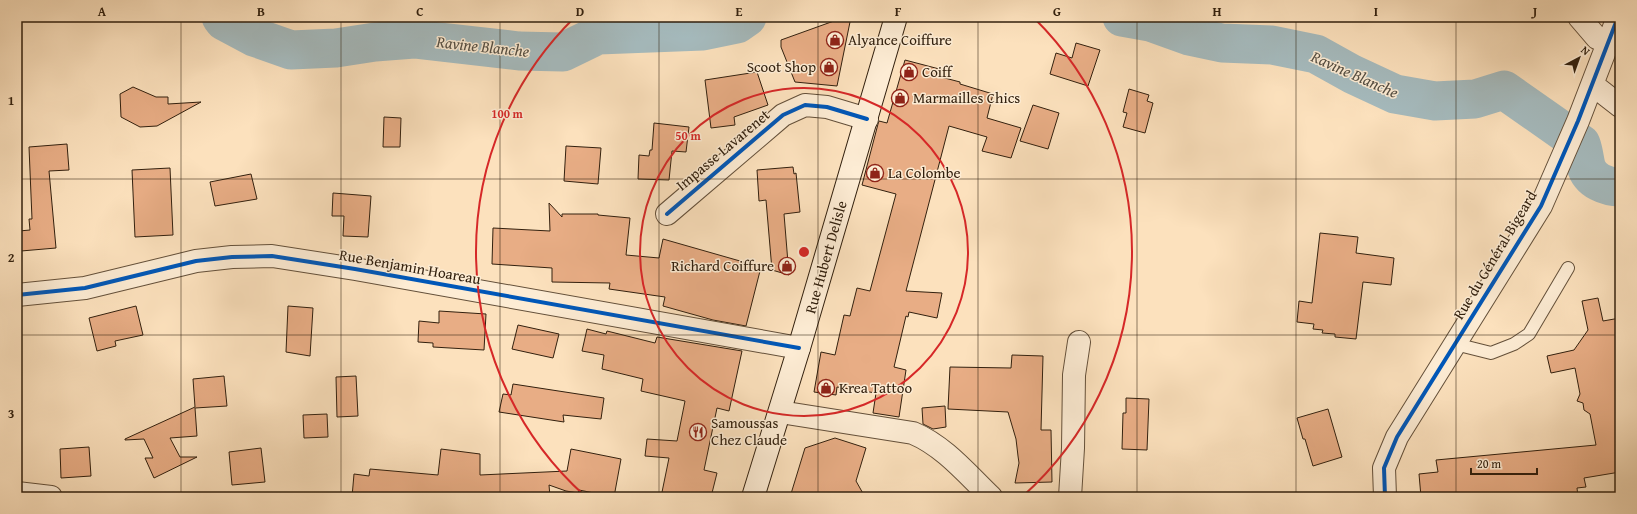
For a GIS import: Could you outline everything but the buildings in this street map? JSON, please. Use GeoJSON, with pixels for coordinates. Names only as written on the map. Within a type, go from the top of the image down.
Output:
{"type":"FeatureCollection","features":[{"type":"Feature","properties":{"kind":"street"},"geometry":{"type":"LineString","coordinates":[[1579,17],[1597,38],[1608,43]]}},
{"type":"Feature","properties":{"kind":"street","name":"Rue du Général Bigeard"},"geometry":{"type":"LineString","coordinates":[[1385,497],[1384,468],[1390,452],[1541,206],[1593,85],[1618,17]]}},
{"type":"Feature","properties":{"kind":"street","name":"Rue Hubert Delisle"},"geometry":{"type":"LineString","coordinates":[[753,497],[780,412],[895,20]]}},
{"type":"Feature","properties":{"kind":"street"},"geometry":{"type":"LineString","coordinates":[[1593,85],[1620,106]]}},
{"type":"Feature","properties":{"kind":"street","name":"Impasse Lavarenet"},"geometry":{"type":"LineString","coordinates":[[667,214],[783,115],[805,105],[827,107],[866,119]]}},
{"type":"Feature","properties":{"kind":"street","name":"Rue Benjamin Hoareau"},"geometry":{"type":"LineString","coordinates":[[17,295],[85,288],[196,261],[232,257],[272,256],[355,269],[799,348]]}},
{"type":"Feature","properties":{"kind":"street"},"geometry":{"type":"LineString","coordinates":[[1070,497],[1073,448],[1074,375],[1079,342]]}},
{"type":"Feature","properties":{"kind":"street"},"geometry":{"type":"LineString","coordinates":[[780,412],[913,433],[935,444],[991,497]]}},
{"type":"Feature","properties":{"kind":"street"},"geometry":{"type":"LineString","coordinates":[[17,493],[51,497]]}},
{"type":"Feature","properties":{"kind":"lane"},"geometry":{"type":"LineString","coordinates":[[1455,344],[1491,353],[1514,344],[1529,334],[1568,268]]}},
{"type":"Feature","properties":{"kind":"waterway","name":"Ravine Blanche"},"geometry":{"type":"LineString","coordinates":[[221,17],[224,21],[254,37],[291,50],[336,48],[375,42],[414,39],[519,51],[563,52],[598,35],[703,31],[737,24],[747,17]]}},
{"type":"Feature","properties":{"kind":"waterway","name":"Ravine Blanche"},"geometry":{"type":"LineString","coordinates":[[1122,17],[1150,22],[1189,36],[1222,43],[1272,45],[1316,54],[1352,74],[1395,94],[1435,101],[1475,99],[1504,90],[1581,144],[1586,166],[1591,176],[1610,186],[1620,187]]}},
{"type":"Feature","properties":{"kind":"cycle path"},"geometry":{"type":"LineString","coordinates":[[1385,497],[1384,468],[1397,437],[1541,206],[1578,121],[1618,17]]}},
{"type":"Feature","properties":{"kind":"cycle path"},"geometry":{"type":"LineString","coordinates":[[667,214],[783,115],[805,105],[827,107],[867,119]]}},
{"type":"Feature","properties":{"kind":"cycle path"},"geometry":{"type":"LineString","coordinates":[[17,295],[85,288],[196,261],[232,257],[272,256],[355,269],[799,348]]}},
{"type":"Feature","properties":{"kind":"place","name":"Alyance Coiffure"},"geometry":{"type":"Point","coordinates":[835,40]}},
{"type":"Feature","properties":{"kind":"place","name":"Scoot Shop"},"geometry":{"type":"Point","coordinates":[829,67]}},
{"type":"Feature","properties":{"kind":"place","name":"Coiff"},"geometry":{"type":"Point","coordinates":[909,72]}},
{"type":"Feature","properties":{"kind":"place","name":"Marmailles Chics"},"geometry":{"type":"Point","coordinates":[900,98]}},
{"type":"Feature","properties":{"kind":"place","name":"La Colombe"},"geometry":{"type":"Point","coordinates":[875,173]}},
{"type":"Feature","properties":{"kind":"place","name":"Richard Coiffure"},"geometry":{"type":"Point","coordinates":[787,266]}},
{"type":"Feature","properties":{"kind":"place","name":"Krea Tattoo"},"geometry":{"type":"Point","coordinates":[826,388]}},
{"type":"Feature","properties":{"kind":"place","name":"Samoussas Chez Claude"},"geometry":{"type":"Point","coordinates":[698,432]}}]}
